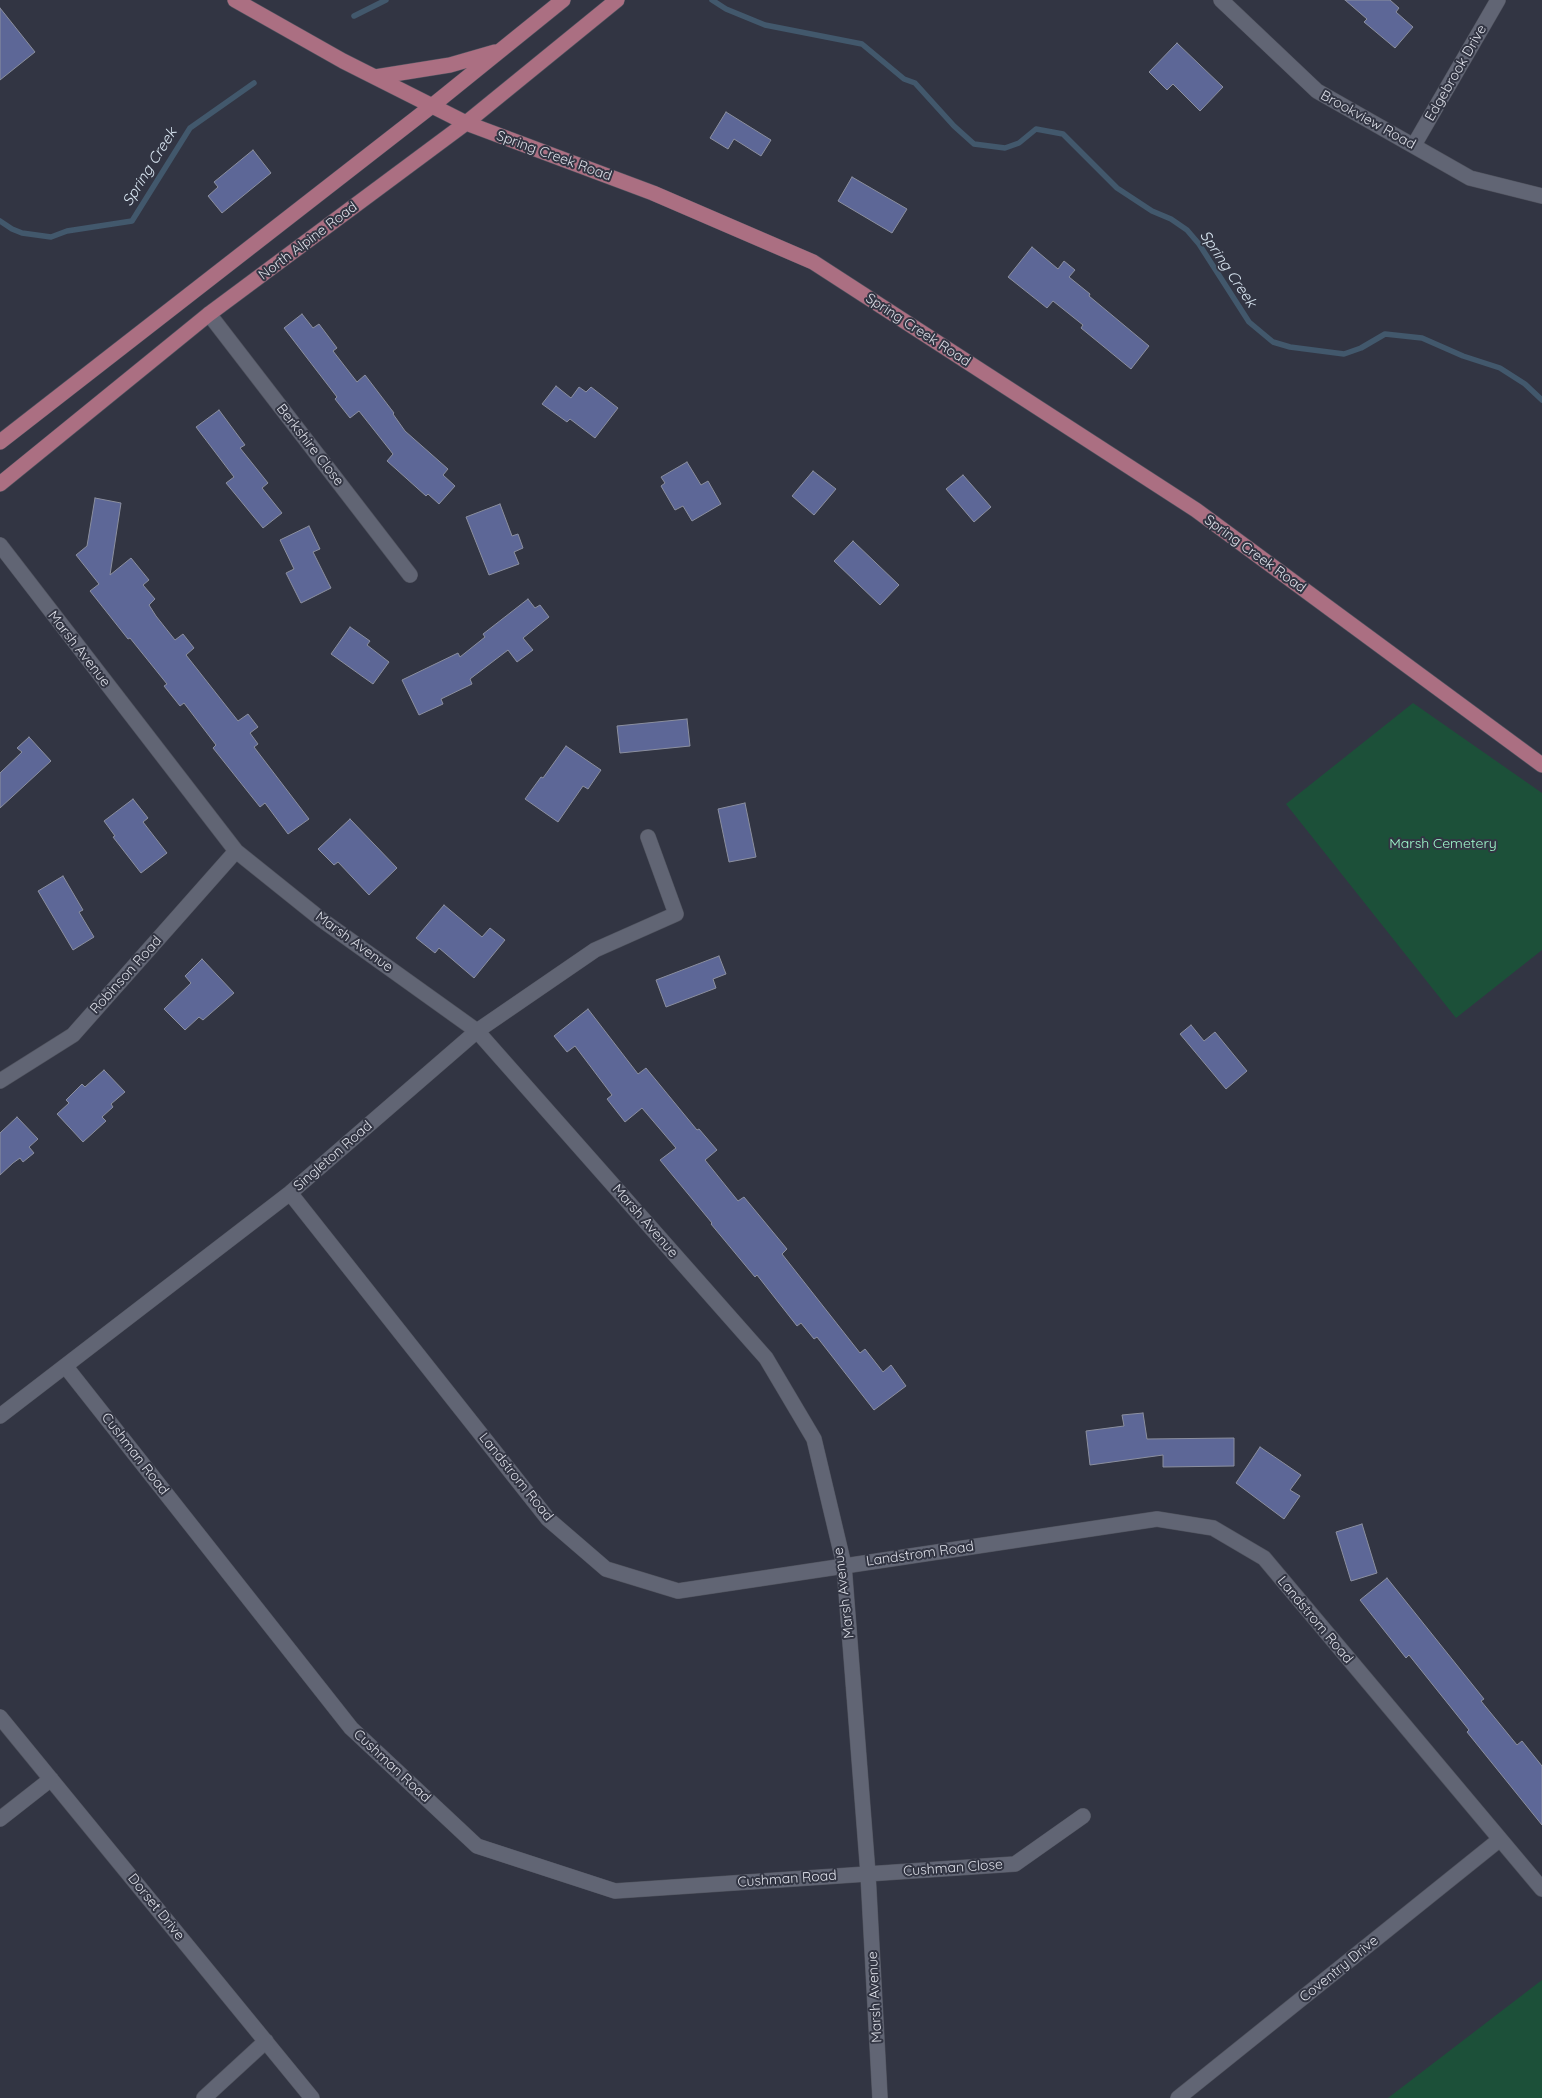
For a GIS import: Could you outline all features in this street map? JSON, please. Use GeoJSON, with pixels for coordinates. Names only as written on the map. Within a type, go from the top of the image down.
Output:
{"type":"FeatureCollection","features":[{"type":"Feature","properties":{"kind":"main road","name":"Spring Creek Road"},"geometry":{"type":"LineString","coordinates":[[235,0],[375,77],[466,123],[653,192],[814,262],[1196,510],[1542,765]]}},
{"type":"Feature","properties":{"kind":"main road"},"geometry":{"type":"LineString","coordinates":[[0,442],[433,106],[563,0]]}},
{"type":"Feature","properties":{"kind":"main road","name":"North Alpine Road"},"geometry":{"type":"LineString","coordinates":[[0,484],[209,314],[466,123],[617,0]]}},
{"type":"Feature","properties":{"kind":"main road"},"geometry":{"type":"LineString","coordinates":[[375,77],[450,65],[501,50]]}},
{"type":"Feature","properties":{"kind":"street","name":"Brookview Road"},"geometry":{"type":"LineString","coordinates":[[1221,0],[1317,91],[1470,178],[1542,196]]}},
{"type":"Feature","properties":{"kind":"street","name":"Edgebrook Drive"},"geometry":{"type":"LineString","coordinates":[[1414,145],[1498,0]]}},
{"type":"Feature","properties":{"kind":"street","name":"Berkshire Close"},"geometry":{"type":"LineString","coordinates":[[209,314],[410,575]]}},
{"type":"Feature","properties":{"kind":"street","name":"Marsh Avenue"},"geometry":{"type":"LineString","coordinates":[[0,545],[236,851],[322,920],[477,1031],[766,1358],[814,1439],[844,1565],[868,1874],[880,2098]]}},
{"type":"Feature","properties":{"kind":"street","name":"Singleton Road"},"geometry":{"type":"LineString","coordinates":[[0,1416],[290,1193],[477,1031],[595,950],[676,914],[648,836]]}},
{"type":"Feature","properties":{"kind":"street","name":"Robinson Road"},"geometry":{"type":"LineString","coordinates":[[0,1081],[73,1035],[236,851]]}},
{"type":"Feature","properties":{"kind":"street","name":"Landstrom Road"},"geometry":{"type":"LineString","coordinates":[[290,1193],[548,1519],[606,1568],[678,1591],[1157,1519],[1213,1528],[1264,1558],[1542,1889]]}},
{"type":"Feature","properties":{"kind":"street","name":"Cushman Road"},"geometry":{"type":"LineString","coordinates":[[66,1367],[351,1728],[476,1846],[614,1891],[868,1874]]}},
{"type":"Feature","properties":{"kind":"street","name":"Dorset Drive"},"geometry":{"type":"LineString","coordinates":[[0,1717],[312,2098]]}},
{"type":"Feature","properties":{"kind":"street"},"geometry":{"type":"LineString","coordinates":[[0,1819],[50,1779]]}},
{"type":"Feature","properties":{"kind":"street","name":"Cushman Close"},"geometry":{"type":"LineString","coordinates":[[868,1874],[1015,1864],[1083,1816]]}},
{"type":"Feature","properties":{"kind":"street","name":"Coventry Drive"},"geometry":{"type":"LineString","coordinates":[[1178,2098],[1499,1840]]}},
{"type":"Feature","properties":{"kind":"street"},"geometry":{"type":"LineString","coordinates":[[204,2098],[266,2041]]}},
{"type":"Feature","properties":{"kind":"green space","name":"Marsh Cemetery"},"geometry":{"type":"Polygon","coordinates":[[[1413,703],[1542,793],[1542,950],[1456,1018],[1286,804],[1413,703]]]}},
{"type":"Feature","properties":{"kind":"green space"},"geometry":{"type":"Polygon","coordinates":[[[1542,1980],[1542,2098],[1388,2098],[1542,1980]]]}},
{"type":"Feature","properties":{"kind":"building"},"geometry":{"type":"Polygon","coordinates":[[[1345,0],[1390,0],[1399,8],[1396,12],[1413,27],[1395,48],[1364,22],[1367,19],[1345,0]]]}},
{"type":"Feature","properties":{"kind":"building"},"geometry":{"type":"Polygon","coordinates":[[[0,8],[35,52],[0,80],[0,8]]]}},
{"type":"Feature","properties":{"kind":"building"},"geometry":{"type":"Polygon","coordinates":[[[1177,43],[1223,87],[1200,111],[1173,84],[1167,90],[1149,72],[1177,43]]]}},
{"type":"Feature","properties":{"kind":"building"},"geometry":{"type":"Polygon","coordinates":[[[726,112],[771,140],[761,156],[734,139],[728,149],[710,138],[726,112]]]}},
{"type":"Feature","properties":{"kind":"building"},"geometry":{"type":"Polygon","coordinates":[[[253,150],[271,173],[222,213],[208,196],[218,187],[214,182],[253,150]]]}},
{"type":"Feature","properties":{"kind":"building"},"geometry":{"type":"Polygon","coordinates":[[[852,177],[907,209],[892,233],[838,201],[852,177]]]}},
{"type":"Feature","properties":{"kind":"building"},"geometry":{"type":"Polygon","coordinates":[[[1032,247],[1058,269],[1064,261],[1075,270],[1069,277],[1149,346],[1131,369],[1081,328],[1083,325],[1053,301],[1047,308],[1008,277],[1032,247]]]}},
{"type":"Feature","properties":{"kind":"building"},"geometry":{"type":"Polygon","coordinates":[[[302,314],[313,328],[319,324],[337,348],[333,351],[357,382],[365,375],[394,413],[405,431],[448,469],[443,475],[455,486],[439,504],[428,494],[426,496],[387,461],[393,454],[359,411],[350,418],[335,399],[337,397],[284,328],[302,314]]]}},
{"type":"Feature","properties":{"kind":"building"},"geometry":{"type":"Polygon","coordinates":[[[556,386],[571,398],[579,387],[586,392],[591,387],[618,408],[595,438],[570,419],[567,422],[542,404],[556,386]]]}},
{"type":"Feature","properties":{"kind":"building"},"geometry":{"type":"Polygon","coordinates":[[[219,410],[245,445],[240,448],[268,483],[262,488],[282,513],[263,528],[226,483],[234,477],[196,427],[219,410]]]}},
{"type":"Feature","properties":{"kind":"building"},"geometry":{"type":"Polygon","coordinates":[[[687,462],[701,485],[708,481],[721,504],[692,521],[683,506],[675,510],[661,486],[665,483],[661,477],[687,462]]]}},
{"type":"Feature","properties":{"kind":"building"},"geometry":{"type":"Polygon","coordinates":[[[813,471],[836,489],[814,515],[792,496],[813,471]]]}},
{"type":"Feature","properties":{"kind":"building"},"geometry":{"type":"Polygon","coordinates":[[[963,475],[991,507],[974,522],[946,489],[963,475]]]}},
{"type":"Feature","properties":{"kind":"building"},"geometry":{"type":"Polygon","coordinates":[[[95,498],[121,503],[110,575],[131,558],[149,580],[143,585],[155,599],[149,605],[156,616],[175,640],[183,634],[194,648],[186,655],[238,721],[248,714],[258,727],[250,733],[258,744],[254,747],[309,819],[288,834],[265,803],[260,807],[213,748],[216,745],[184,703],[180,706],[164,686],[167,684],[90,591],[99,584],[76,555],[87,546],[95,498]]]}},
{"type":"Feature","properties":{"kind":"building"},"geometry":{"type":"Polygon","coordinates":[[[500,504],[512,536],[518,534],[523,548],[514,552],[519,564],[489,575],[466,517],[500,504]]]}},
{"type":"Feature","properties":{"kind":"building"},"geometry":{"type":"Polygon","coordinates":[[[309,526],[320,549],[313,552],[331,588],[301,603],[286,573],[294,569],[280,540],[309,526]]]}},
{"type":"Feature","properties":{"kind":"building"},"geometry":{"type":"Polygon","coordinates":[[[853,541],[899,585],[880,605],[834,561],[853,541]]]}},
{"type":"Feature","properties":{"kind":"building"},"geometry":{"type":"Polygon","coordinates":[[[528,599],[535,608],[540,605],[549,617],[523,638],[533,650],[517,662],[508,650],[470,679],[472,684],[441,699],[443,704],[419,715],[402,680],[458,653],[460,657],[485,637],[483,634],[528,599]]]}},
{"type":"Feature","properties":{"kind":"building"},"geometry":{"type":"Polygon","coordinates":[[[350,627],[370,641],[367,645],[389,662],[373,684],[331,654],[350,627]]]}},
{"type":"Feature","properties":{"kind":"building"},"geometry":{"type":"Polygon","coordinates":[[[687,719],[690,746],[620,753],[617,726],[687,719]]]}},
{"type":"Feature","properties":{"kind":"building"},"geometry":{"type":"Polygon","coordinates":[[[29,737],[51,761],[0,808],[0,773],[22,752],[17,748],[29,737]]]}},
{"type":"Feature","properties":{"kind":"building"},"geometry":{"type":"Polygon","coordinates":[[[566,746],[601,770],[588,789],[583,786],[558,822],[525,799],[566,746]]]}},
{"type":"Feature","properties":{"kind":"building"},"geometry":{"type":"Polygon","coordinates":[[[133,799],[148,818],[143,822],[167,853],[141,873],[113,837],[115,836],[104,821],[133,799]]]}},
{"type":"Feature","properties":{"kind":"building"},"geometry":{"type":"Polygon","coordinates":[[[745,803],[756,857],[729,862],[718,809],[745,803]]]}},
{"type":"Feature","properties":{"kind":"building"},"geometry":{"type":"Polygon","coordinates":[[[350,819],[397,868],[369,895],[338,862],[334,865],[318,849],[350,819]]]}},
{"type":"Feature","properties":{"kind":"building"},"geometry":{"type":"Polygon","coordinates":[[[63,876],[83,910],[79,912],[94,937],[73,950],[38,891],[63,876]]]}},
{"type":"Feature","properties":{"kind":"building"},"geometry":{"type":"Polygon","coordinates":[[[444,905],[482,937],[490,928],[505,940],[474,978],[439,948],[435,953],[416,938],[444,905]]]}},
{"type":"Feature","properties":{"kind":"building"},"geometry":{"type":"Polygon","coordinates":[[[719,956],[726,974],[713,979],[716,988],[666,1007],[656,980],[719,956]]]}},
{"type":"Feature","properties":{"kind":"building"},"geometry":{"type":"Polygon","coordinates":[[[202,959],[234,993],[203,1020],[199,1017],[185,1030],[164,1009],[191,983],[185,976],[202,959]]]}},
{"type":"Feature","properties":{"kind":"building"},"geometry":{"type":"Polygon","coordinates":[[[588,1009],[638,1074],[646,1068],[697,1130],[699,1129],[717,1150],[705,1160],[738,1201],[744,1197],[787,1249],[782,1254],[860,1353],[865,1349],[883,1372],[891,1365],[906,1386],[874,1410],[817,1337],[814,1339],[801,1323],[797,1326],[757,1275],[755,1277],[660,1160],[676,1148],[642,1108],[625,1122],[607,1099],[612,1095],[575,1046],[567,1052],[554,1036],[588,1009]]]}},
{"type":"Feature","properties":{"kind":"building"},"geometry":{"type":"Polygon","coordinates":[[[1191,1025],[1204,1041],[1215,1032],[1247,1071],[1226,1089],[1180,1034],[1191,1025]]]}},
{"type":"Feature","properties":{"kind":"building"},"geometry":{"type":"Polygon","coordinates":[[[104,1070],[125,1092],[111,1104],[113,1107],[102,1117],[106,1121],[83,1142],[57,1114],[69,1103],[66,1100],[82,1084],[85,1087],[104,1070]]]}},
{"type":"Feature","properties":{"kind":"building"},"geometry":{"type":"Polygon","coordinates":[[[17,1117],[38,1139],[29,1147],[34,1153],[23,1162],[20,1158],[0,1175],[0,1133],[17,1117]]]}},
{"type":"Feature","properties":{"kind":"building"},"geometry":{"type":"Polygon","coordinates":[[[1143,1413],[1147,1439],[1234,1438],[1234,1466],[1163,1467],[1163,1455],[1090,1465],[1086,1431],[1124,1426],[1122,1415],[1143,1413]]]}},
{"type":"Feature","properties":{"kind":"building"},"geometry":{"type":"Polygon","coordinates":[[[1260,1447],[1301,1475],[1290,1490],[1300,1496],[1284,1519],[1236,1483],[1260,1447]]]}},
{"type":"Feature","properties":{"kind":"building"},"geometry":{"type":"Polygon","coordinates":[[[1362,1524],[1377,1573],[1351,1581],[1336,1532],[1362,1524]]]}},
{"type":"Feature","properties":{"kind":"building"},"geometry":{"type":"Polygon","coordinates":[[[1387,1578],[1484,1699],[1481,1701],[1517,1745],[1522,1741],[1542,1766],[1542,1825],[1467,1732],[1469,1730],[1409,1655],[1406,1658],[1360,1600],[1387,1578]]]}},
{"type":"Feature","properties":{"kind":"waterway","name":"Spring Creek"},"geometry":{"type":"LineString","coordinates":[[354,16],[386,0]]}},
{"type":"Feature","properties":{"kind":"waterway","name":"Spring Creek"},"geometry":{"type":"LineString","coordinates":[[712,0],[726,9],[765,25],[862,44],[904,79],[915,83],[954,126],[974,144],[1005,148],[1019,143],[1036,129],[1063,134],[1117,188],[1152,211],[1171,219],[1187,230],[1199,244],[1249,322],[1273,342],[1290,347],[1344,354],[1361,348],[1385,334],[1422,338],[1463,356],[1500,368],[1525,384],[1542,400]]}},
{"type":"Feature","properties":{"kind":"waterway","name":"Spring Creek"},"geometry":{"type":"LineString","coordinates":[[0,221],[22,233],[51,237],[67,231],[132,221],[190,128],[254,83]]}}]}
